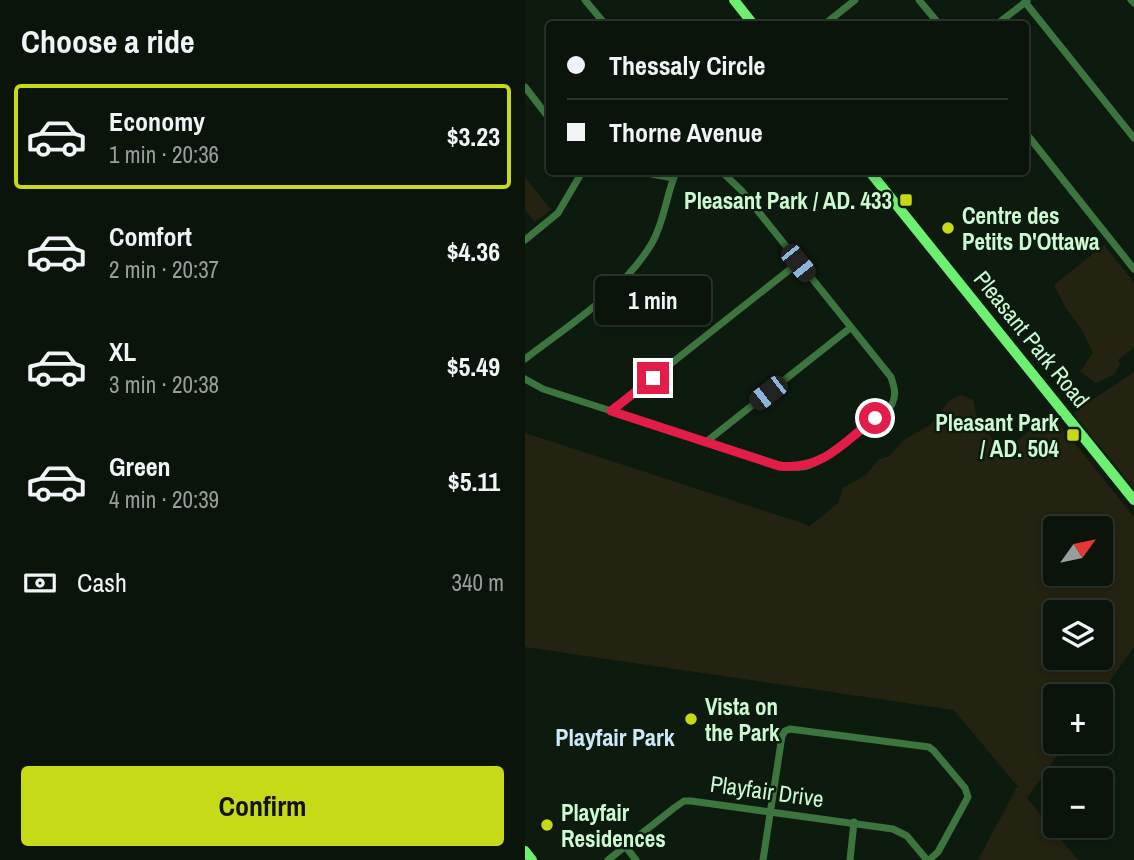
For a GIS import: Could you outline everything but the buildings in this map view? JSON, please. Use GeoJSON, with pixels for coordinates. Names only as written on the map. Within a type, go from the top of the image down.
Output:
{"type":"FeatureCollection","features":[{"type":"Feature","properties":{"kind":"street"},"geometry":{"type":"LineString","coordinates":[[585,0],[602,21]]}},
{"type":"Feature","properties":{"kind":"street"},"geometry":{"type":"LineString","coordinates":[[734,0],[751,21]]}},
{"type":"Feature","properties":{"kind":"street"},"geometry":{"type":"LineString","coordinates":[[829,21],[855,0]]}},
{"type":"Feature","properties":{"kind":"street"},"geometry":{"type":"LineString","coordinates":[[919,0],[936,21]]}},
{"type":"Feature","properties":{"kind":"street"},"geometry":{"type":"LineString","coordinates":[[1001,21],[1027,1],[1134,138]]}},
{"type":"Feature","properties":{"kind":"street"},"geometry":{"type":"LineString","coordinates":[[525,87],[546,114]]}},
{"type":"Feature","properties":{"kind":"street"},"geometry":{"type":"LineString","coordinates":[[1029,137],[1134,269]]}},
{"type":"Feature","properties":{"kind":"street"},"geometry":{"type":"LineString","coordinates":[[525,240],[558,213],[580,175]]}},
{"type":"Feature","properties":{"kind":"street"},"geometry":{"type":"LineString","coordinates":[[525,359],[621,282],[638,264],[653,242],[663,219],[675,175]]}},
{"type":"Feature","properties":{"kind":"street"},"geometry":{"type":"LineString","coordinates":[[525,379],[543,388],[779,466],[810,465],[825,457],[891,406],[895,391],[891,377],[741,190],[725,175]]}},
{"type":"Feature","properties":{"kind":"street","name":"Pleasant Park Road"},"geometry":{"type":"LineString","coordinates":[[872,175],[1134,500]]}},
{"type":"Feature","properties":{"kind":"street"},"geometry":{"type":"LineString","coordinates":[[611,411],[798,263]]}},
{"type":"Feature","properties":{"kind":"street"},"geometry":{"type":"LineString","coordinates":[[706,442],[850,328]]}},
{"type":"Feature","properties":{"kind":"street"},"geometry":{"type":"LineString","coordinates":[[763,860],[776,767],[785,731],[790,729],[929,747],[965,788],[968,797],[938,852],[928,860]]}},
{"type":"Feature","properties":{"kind":"street","name":"Playfair Drive"},"geometry":{"type":"LineString","coordinates":[[608,860],[684,802],[691,800],[893,829],[907,836],[928,860]]}},
{"type":"Feature","properties":{"kind":"street"},"geometry":{"type":"LineString","coordinates":[[850,860],[854,822]]}},
{"type":"Feature","properties":{"kind":"street"},"geometry":{"type":"LineString","coordinates":[[625,846],[636,860]]}},
{"type":"Feature","properties":{"kind":"street"},"geometry":{"type":"LineString","coordinates":[[525,851],[532,860]]}},
{"type":"Feature","properties":{"kind":"shaded area"},"geometry":{"type":"Polygon","coordinates":[[[525,177],[551,210],[535,222],[525,210],[525,177]]]}},
{"type":"Feature","properties":{"kind":"shaded area"},"geometry":{"type":"Polygon","coordinates":[[[1104,245],[1134,283],[1134,347],[1118,360],[1120,364],[1114,375],[1095,383],[1080,371],[1093,353],[1054,285],[1104,245]]]}},
{"type":"Feature","properties":{"kind":"shaded area"},"geometry":{"type":"Polygon","coordinates":[[[1134,372],[1134,488],[1073,413],[1134,372]]]}},
{"type":"Feature","properties":{"kind":"shaded area"},"geometry":{"type":"Polygon","coordinates":[[[961,395],[973,400],[977,419],[1003,452],[1051,414],[1134,517],[1134,647],[1108,684],[1043,684],[1043,754],[1058,754],[1048,768],[1043,768],[1043,776],[1027,798],[1043,817],[1043,838],[1060,838],[1078,860],[978,860],[1017,787],[1019,788],[954,710],[525,647],[525,433],[809,527],[838,503],[843,488],[866,475],[878,460],[889,456],[904,440],[930,425],[950,400],[961,395]]]}},
{"type":"Feature","properties":{"kind":"place","name":"Pleasant Park / AD. 433"},"geometry":{"type":"Point","coordinates":[906,200]}},
{"type":"Feature","properties":{"kind":"place","name":"Centre des Petits D'Ottawa"},"geometry":{"type":"Point","coordinates":[948,228]}},
{"type":"Feature","properties":{"kind":"place","name":"Pleasant Park / AD. 504"},"geometry":{"type":"Point","coordinates":[1073,435]}},
{"type":"Feature","properties":{"kind":"place","name":"Vista on the Park"},"geometry":{"type":"Point","coordinates":[691,719]}},
{"type":"Feature","properties":{"kind":"place","name":"Playfair Residences"},"geometry":{"type":"Point","coordinates":[547,825]}},
{"type":"Feature","properties":{"kind":"district","name":"Playfair Park"},"geometry":{"type":"Point","coordinates":[615,737]}},
{"type":"Feature","properties":{"kind":"route"},"geometry":{"type":"LineString","coordinates":[[653,378],[611,411],[779,466],[810,465],[825,457],[875,418]]}}]}
